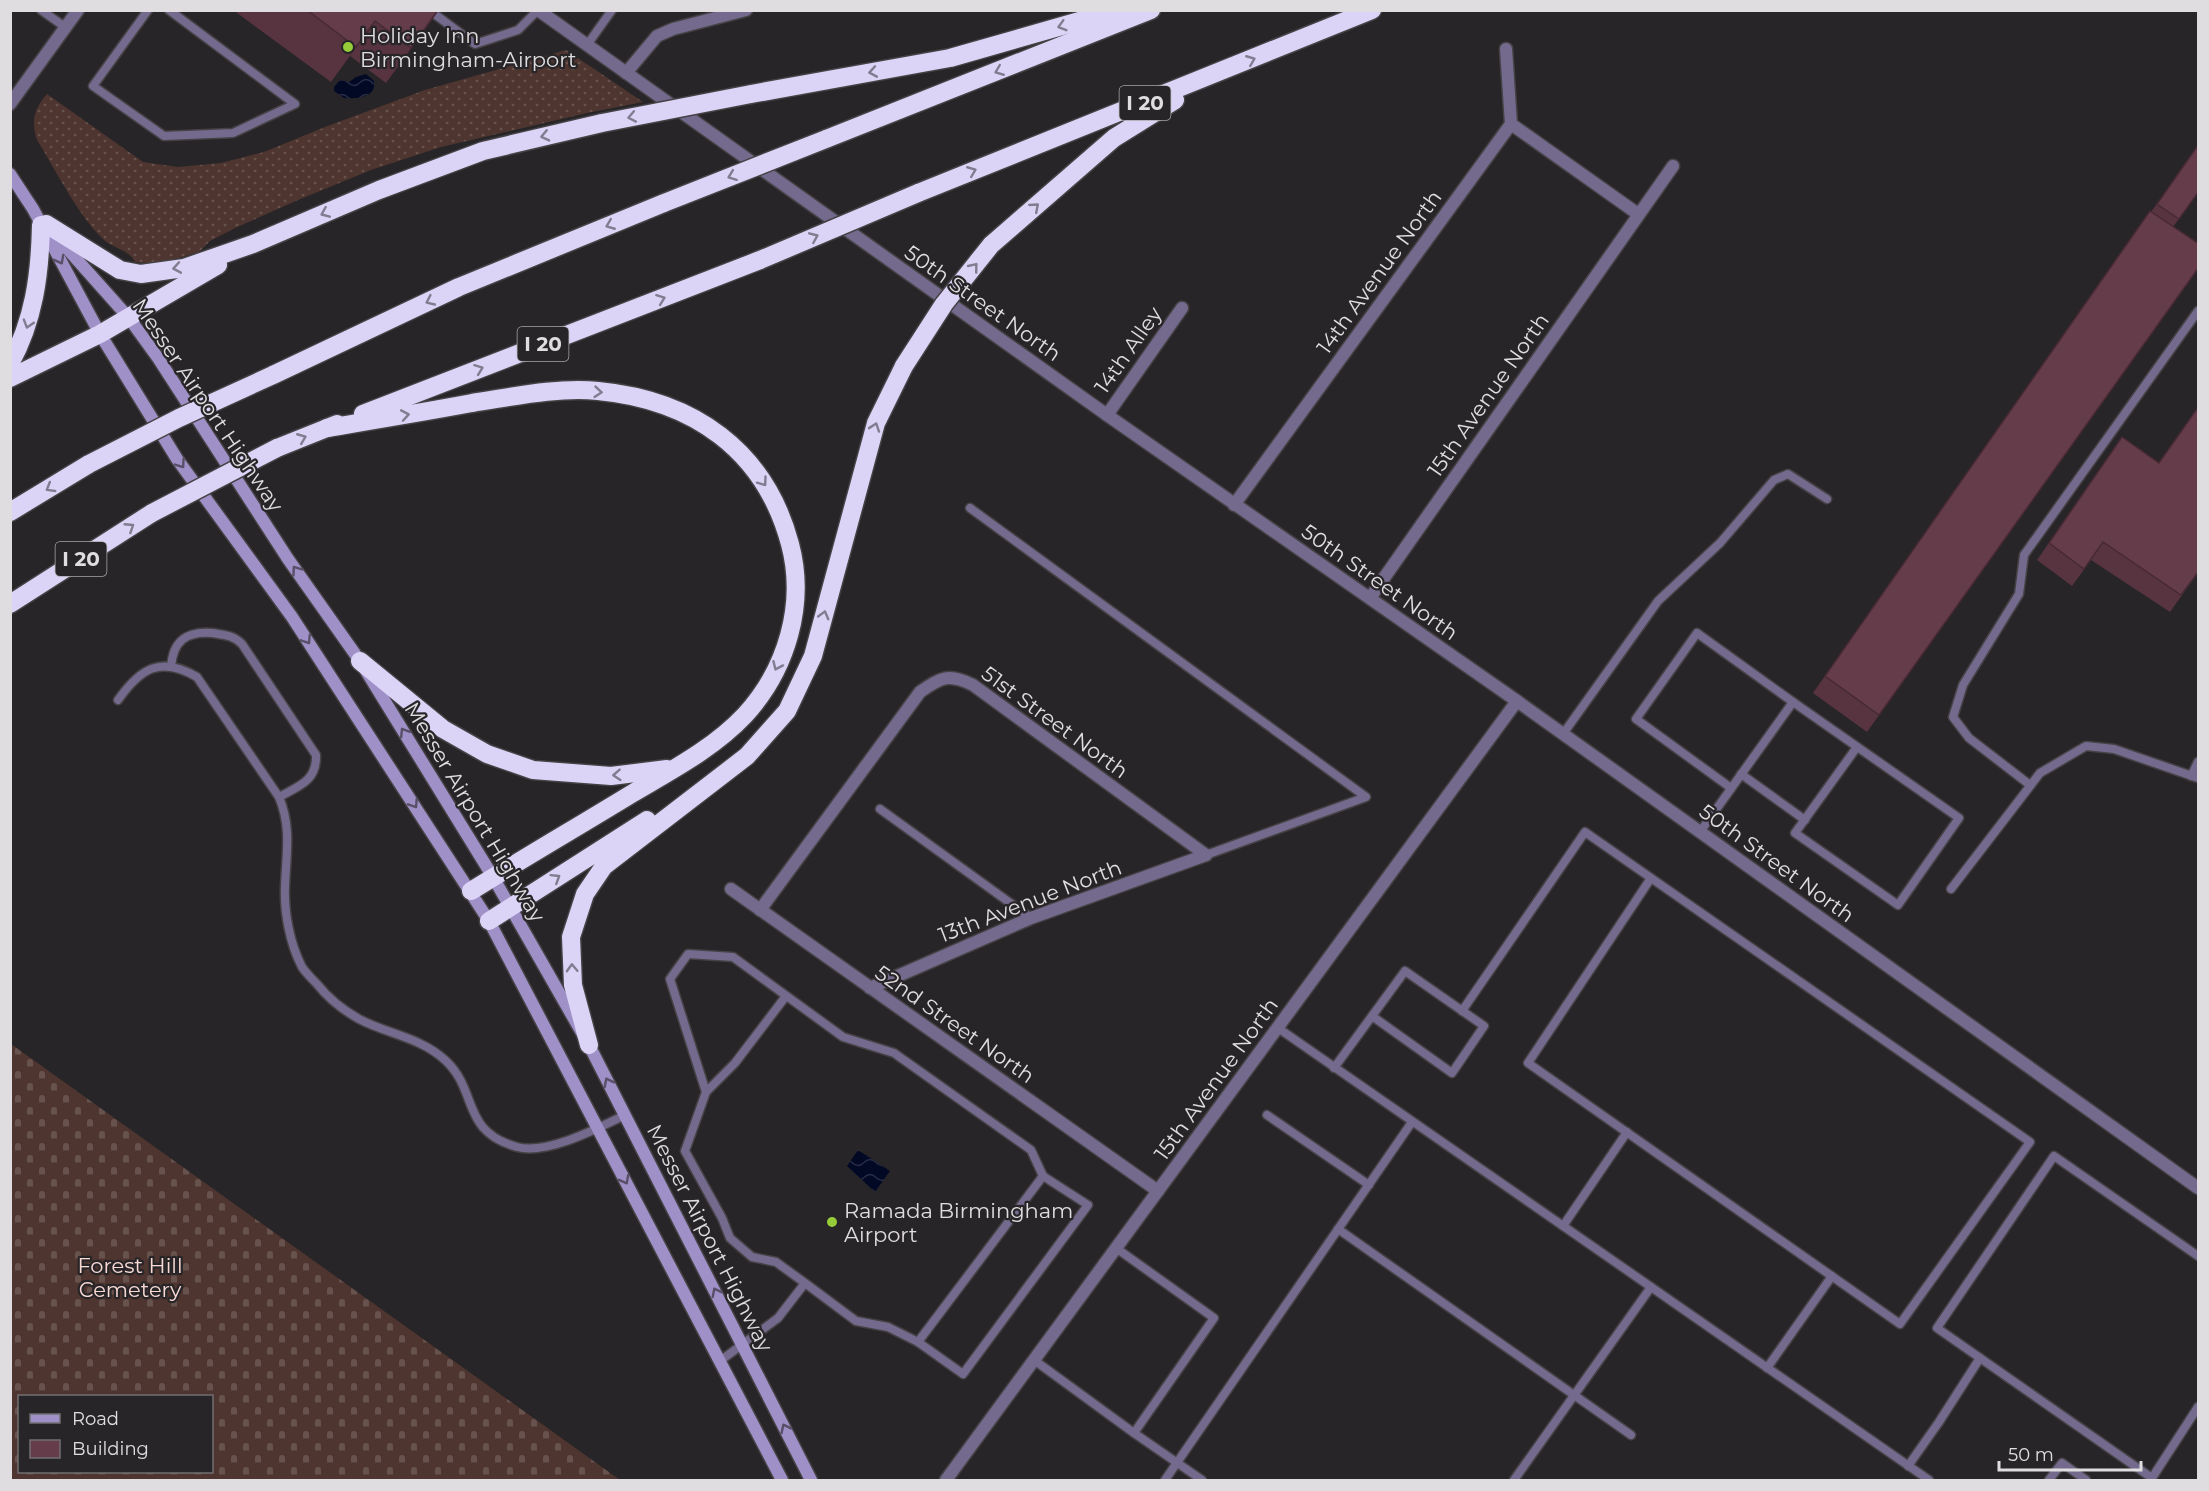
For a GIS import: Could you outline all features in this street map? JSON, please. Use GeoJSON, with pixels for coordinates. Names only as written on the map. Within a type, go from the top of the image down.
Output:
{"type":"FeatureCollection","features":[{"type":"Feature","properties":{"kind":"highway"},"geometry":{"type":"LineString","coordinates":[[10,364],[24,336],[32,312],[44,225],[120,270],[141,274],[184,268],[253,244],[379,190],[483,151],[602,123],[950,58],[1118,10]]}},
{"type":"Feature","properties":{"kind":"highway"},"geometry":{"type":"LineString","coordinates":[[10,512],[89,464],[179,418],[459,287],[664,203],[1151,10]]}},
{"type":"Feature","properties":{"kind":"highway","name":"I 20"},"geometry":{"type":"LineString","coordinates":[[10,604],[152,513],[277,448],[760,260],[918,193],[1372,10]]}},
{"type":"Feature","properties":{"kind":"highway"},"geometry":{"type":"LineString","coordinates":[[589,1045],[573,985],[571,937],[585,894],[604,866],[747,756],[787,711],[813,656],[876,423],[904,366],[944,304],[991,245],[1114,138],[1220,73]]}},
{"type":"Feature","properties":{"kind":"highway"},"geometry":{"type":"LineString","coordinates":[[10,378],[100,334],[253,244]]}},
{"type":"Feature","properties":{"kind":"highway"},"geometry":{"type":"LineString","coordinates":[[327,428],[532,393],[597,391],[655,401],[716,432],[742,455],[767,486],[783,518],[795,562],[797,600],[788,642],[773,675],[747,713],[722,738],[471,891]]}},
{"type":"Feature","properties":{"kind":"highway"},"geometry":{"type":"LineString","coordinates":[[360,661],[443,729],[487,754],[533,770],[611,776],[675,768]]}},
{"type":"Feature","properties":{"kind":"highway"},"geometry":{"type":"LineString","coordinates":[[489,921],[747,756]]}},
{"type":"Feature","properties":{"kind":"main road","name":"Messer Airport Highway"},"geometry":{"type":"LineString","coordinates":[[10,174],[44,225],[100,334],[177,459],[292,617],[489,921],[782,1480]]}},
{"type":"Feature","properties":{"kind":"main road","name":"Messer Airport Highway"},"geometry":{"type":"LineString","coordinates":[[44,225],[129,318],[158,358],[288,559],[360,661],[493,877],[589,1045],[811,1480]]}},
{"type":"Feature","properties":{"kind":"street"},"geometry":{"type":"LineString","coordinates":[[10,104],[78,10]]}},
{"type":"Feature","properties":{"kind":"street","name":"50th Street North"},"geometry":{"type":"LineString","coordinates":[[538,10],[1234,505],[1517,701],[2199,1188]]}},
{"type":"Feature","properties":{"kind":"street"},"geometry":{"type":"LineString","coordinates":[[626,73],[657,36],[673,29],[746,10]]}},
{"type":"Feature","properties":{"kind":"street"},"geometry":{"type":"LineString","coordinates":[[1506,49],[1511,124],[1638,214]]}},
{"type":"Feature","properties":{"kind":"street","name":"14th Avenue North"},"geometry":{"type":"LineString","coordinates":[[1234,505],[1511,124]]}},
{"type":"Feature","properties":{"kind":"street","name":"15th Avenue North"},"geometry":{"type":"LineString","coordinates":[[1370,598],[1673,166]]}},
{"type":"Feature","properties":{"kind":"street","name":"14th Alley"},"geometry":{"type":"LineString","coordinates":[[1107,415],[1182,308]]}},
{"type":"Feature","properties":{"kind":"street","name":"51st Street North"},"geometry":{"type":"LineString","coordinates":[[760,910],[920,692],[938,680],[956,677],[973,685],[1206,855]]}},
{"type":"Feature","properties":{"kind":"street","name":"15th Avenue North"},"geometry":{"type":"LineString","coordinates":[[946,1480],[1517,701]]}},
{"type":"Feature","properties":{"kind":"street","name":"13th Avenue North"},"geometry":{"type":"LineString","coordinates":[[870,988],[1031,918],[1206,855]]}},
{"type":"Feature","properties":{"kind":"street","name":"52nd Street North"},"geometry":{"type":"LineString","coordinates":[[731,889],[1158,1191]]}},
{"type":"Feature","properties":{"kind":"lane"},"geometry":{"type":"LineString","coordinates":[[41,10],[65,27]]}},
{"type":"Feature","properties":{"kind":"lane"},"geometry":{"type":"LineString","coordinates":[[148,10],[93,86],[164,136],[233,134],[295,104],[169,10]]}},
{"type":"Feature","properties":{"kind":"lane"},"geometry":{"type":"LineString","coordinates":[[429,10],[475,44],[518,30],[538,10]]}},
{"type":"Feature","properties":{"kind":"lane"},"geometry":{"type":"LineString","coordinates":[[587,45],[612,10]]}},
{"type":"Feature","properties":{"kind":"lane"},"geometry":{"type":"LineString","coordinates":[[2030,785],[1969,738],[1953,717],[1963,685],[2019,594],[2024,555],[2199,311]]}},
{"type":"Feature","properties":{"kind":"lane"},"geometry":{"type":"LineString","coordinates":[[1563,734],[1658,601],[1720,543],[1774,480],[1788,474],[1827,499]]}},
{"type":"Feature","properties":{"kind":"lane"},"geometry":{"type":"LineString","coordinates":[[970,508],[1366,797],[1206,855]]}},
{"type":"Feature","properties":{"kind":"lane"},"geometry":{"type":"LineString","coordinates":[[171,667],[175,648],[185,637],[197,632],[229,635],[242,644],[316,755],[317,765],[308,781],[279,797]]}},
{"type":"Feature","properties":{"kind":"lane"},"geometry":{"type":"LineString","coordinates":[[1731,788],[1636,719],[1697,633],[1959,818],[1898,905],[1796,833],[1857,747]]}},
{"type":"Feature","properties":{"kind":"lane"},"geometry":{"type":"LineString","coordinates":[[118,700],[141,673],[158,667],[183,670],[196,677],[279,797],[286,813],[288,836],[285,890],[290,934],[303,968],[325,994],[360,1020],[424,1045],[445,1060],[462,1084],[477,1121],[491,1136],[517,1147],[538,1147],[598,1128],[625,1115]]}},
{"type":"Feature","properties":{"kind":"lane"},"geometry":{"type":"LineString","coordinates":[[1700,832],[1793,702]]}},
{"type":"Feature","properties":{"kind":"lane"},"geometry":{"type":"LineString","coordinates":[[1951,889],[2040,773],[2086,746],[2114,749],[2195,777],[2199,762]]}},
{"type":"Feature","properties":{"kind":"lane"},"geometry":{"type":"LineString","coordinates":[[1742,774],[1805,820]]}},
{"type":"Feature","properties":{"kind":"lane"},"geometry":{"type":"LineString","coordinates":[[880,809],[1031,918]]}},
{"type":"Feature","properties":{"kind":"lane"},"geometry":{"type":"LineString","coordinates":[[1462,1011],[1585,832],[2030,1142],[1900,1324],[1528,1063],[1651,878]]}},
{"type":"Feature","properties":{"kind":"lane"},"geometry":{"type":"LineString","coordinates":[[706,1092],[670,979],[688,954],[733,957],[843,1037],[894,1053],[1031,1150],[1043,1176],[1088,1205],[963,1374],[918,1342],[888,1328],[856,1321],[776,1262],[752,1257],[730,1238],[722,1218],[686,1151],[706,1092],[735,1063],[786,996]]}},
{"type":"Feature","properties":{"kind":"lane"},"geometry":{"type":"LineString","coordinates":[[1334,1068],[1372,1016],[1405,971],[1484,1026],[1452,1073],[1372,1016]]}},
{"type":"Feature","properties":{"kind":"lane"},"geometry":{"type":"LineString","coordinates":[[1278,1028],[1929,1480]]}},
{"type":"Feature","properties":{"kind":"lane"},"geometry":{"type":"LineString","coordinates":[[1267,1115],[1369,1185]]}},
{"type":"Feature","properties":{"kind":"lane"},"geometry":{"type":"LineString","coordinates":[[1165,1480],[1412,1122]]}},
{"type":"Feature","properties":{"kind":"lane"},"geometry":{"type":"LineString","coordinates":[[1563,1226],[1627,1132]]}},
{"type":"Feature","properties":{"kind":"lane"},"geometry":{"type":"LineString","coordinates":[[2199,1256],[2054,1156],[1937,1328],[2152,1478],[2199,1407]]}},
{"type":"Feature","properties":{"kind":"lane"},"geometry":{"type":"LineString","coordinates":[[918,1342],[1043,1176]]}},
{"type":"Feature","properties":{"kind":"lane"},"geometry":{"type":"LineString","coordinates":[[1338,1229],[1631,1435]]}},
{"type":"Feature","properties":{"kind":"lane"},"geometry":{"type":"LineString","coordinates":[[1116,1248],[1214,1318],[1134,1433]]}},
{"type":"Feature","properties":{"kind":"lane"},"geometry":{"type":"LineString","coordinates":[[1767,1368],[1832,1276]]}},
{"type":"Feature","properties":{"kind":"lane"},"geometry":{"type":"LineString","coordinates":[[720,1361],[778,1318],[805,1283]]}},
{"type":"Feature","properties":{"kind":"lane"},"geometry":{"type":"LineString","coordinates":[[1514,1480],[1651,1287]]}},
{"type":"Feature","properties":{"kind":"lane"},"geometry":{"type":"LineString","coordinates":[[1908,1466],[1980,1358]]}},
{"type":"Feature","properties":{"kind":"lane"},"geometry":{"type":"LineString","coordinates":[[1034,1360],[1202,1480]]}},
{"type":"Feature","properties":{"kind":"lane"},"geometry":{"type":"LineString","coordinates":[[2049,1480],[2062,1463],[2086,1480]]}},
{"type":"Feature","properties":{"kind":"green space"},"geometry":{"type":"Polygon","coordinates":[[[566,50],[643,102],[441,147],[371,170],[235,228],[210,241],[199,252],[158,264],[135,262],[129,255],[106,241],[93,228],[75,204],[37,140],[34,127],[35,115],[47,94],[143,162],[178,167],[221,163],[264,152],[425,90],[566,50]]]}},
{"type":"Feature","properties":{"kind":"green space","name":"Forest Hill Cemetery"},"geometry":{"type":"Polygon","coordinates":[[[10,1044],[11,1044],[620,1480],[11,1480],[10,1044]]]}},
{"type":"Feature","properties":{"kind":"water"},"geometry":{"type":"Polygon","coordinates":[[[366,74],[374,81],[374,87],[369,94],[360,98],[344,98],[334,91],[334,87],[340,80],[349,82],[366,74]]]}},
{"type":"Feature","properties":{"kind":"water"},"geometry":{"type":"Polygon","coordinates":[[[858,1150],[890,1171],[875,1192],[847,1166],[858,1150]]]}},
{"type":"Feature","properties":{"kind":"building"},"geometry":{"type":"Polygon","coordinates":[[[307,10],[438,10],[411,48],[375,21],[356,47],[307,10]]]}},
{"type":"Feature","properties":{"kind":"building"},"geometry":{"type":"Polygon","coordinates":[[[2199,144],[2199,191],[2179,219],[2157,204],[2199,144]]]}},
{"type":"Feature","properties":{"kind":"building"},"geometry":{"type":"Polygon","coordinates":[[[2150,211],[2199,244],[2199,267],[1879,715],[1825,676],[2150,211]]]}},
{"type":"Feature","properties":{"kind":"building"},"geometry":{"type":"Polygon","coordinates":[[[2199,406],[2199,571],[2181,595],[2103,542],[2084,569],[2049,543],[2122,437],[2159,463],[2199,406]]]}},
{"type":"Feature","properties":{"kind":"place","name":"Holiday Inn Birmingham-Airport"},"geometry":{"type":"Point","coordinates":[348,47]}},
{"type":"Feature","properties":{"kind":"place","name":"Ramada Birmingham Airport"},"geometry":{"type":"Point","coordinates":[832,1222]}}]}
